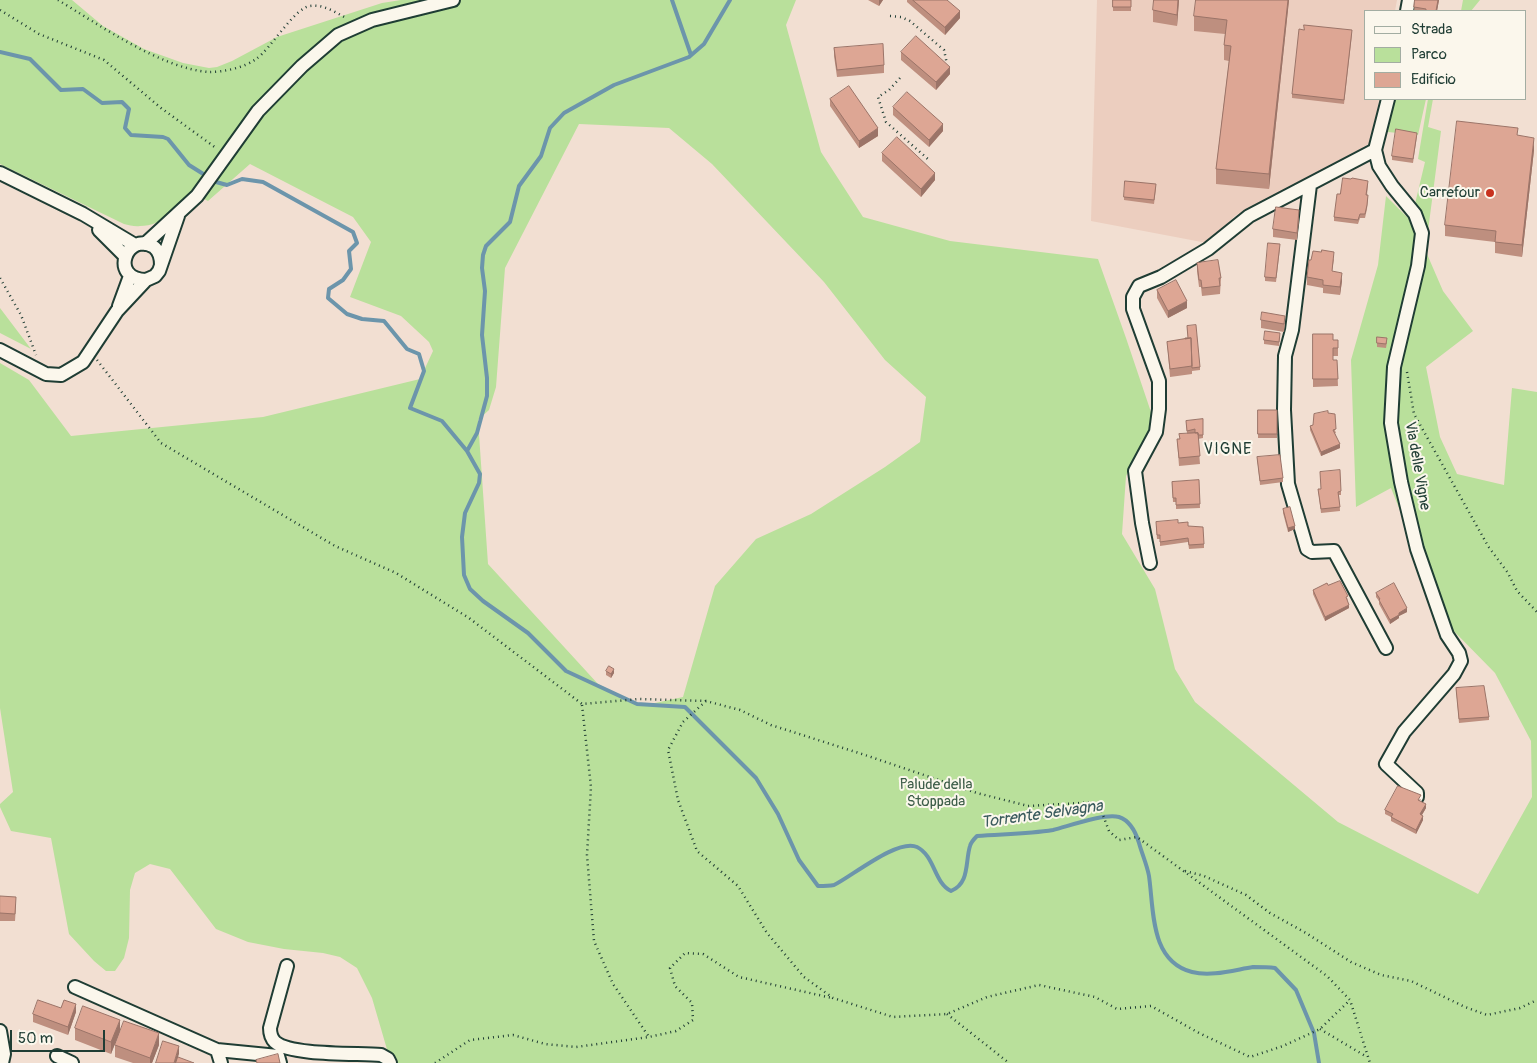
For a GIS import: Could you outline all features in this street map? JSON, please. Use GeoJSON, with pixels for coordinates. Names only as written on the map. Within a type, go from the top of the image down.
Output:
{"type":"FeatureCollection","features":[{"type":"Feature","properties":{"kind":"street"},"geometry":{"type":"LineString","coordinates":[[146,280],[138,280],[130,276],[125,266],[125,256],[129,249],[140,245],[179,214],[197,196],[258,111],[302,66],[338,36],[372,20],[453,0]]}},
{"type":"Feature","properties":{"kind":"street"},"geometry":{"type":"LineString","coordinates":[[1150,563],[1135,471],[1156,432],[1159,409],[1159,381],[1133,309],[1133,297],[1139,286],[1161,277],[1208,249],[1249,216],[1375,150],[1388,100]]}},
{"type":"Feature","properties":{"kind":"street","name":"Via delle Vigne"},"geometry":{"type":"LineString","coordinates":[[1375,150],[1379,166],[1392,186],[1415,214],[1422,233],[1418,266],[1394,367],[1391,423],[1401,482],[1417,549],[1447,635],[1459,652],[1461,661],[1454,674],[1404,732],[1386,764],[1417,793],[1417,798]]}},
{"type":"Feature","properties":{"kind":"street"},"geometry":{"type":"LineString","coordinates":[[0,174],[83,214],[140,245],[154,247],[161,261],[160,268]]}},
{"type":"Feature","properties":{"kind":"street"},"geometry":{"type":"LineString","coordinates":[[1310,185],[1292,330],[1285,356],[1284,410],[1288,484],[1307,549],[1312,552],[1334,551],[1386,648]]}},
{"type":"Feature","properties":{"kind":"street"},"geometry":{"type":"LineString","coordinates":[[83,214],[125,256]]}},
{"type":"Feature","properties":{"kind":"street"},"geometry":{"type":"LineString","coordinates":[[0,350],[46,374],[61,375],[83,362],[118,311],[146,280],[155,276],[160,268],[179,214]]}},
{"type":"Feature","properties":{"kind":"street"},"geometry":{"type":"LineString","coordinates":[[118,311],[130,276]]}},
{"type":"Feature","properties":{"kind":"street"},"geometry":{"type":"LineString","coordinates":[[287,966],[270,1028],[273,1040],[282,1046],[307,1052],[380,1055],[388,1059],[390,1063]]}},
{"type":"Feature","properties":{"kind":"street"},"geometry":{"type":"LineString","coordinates":[[75,987],[217,1050],[278,1056],[280,1063]]}},
{"type":"Feature","properties":{"kind":"street"},"geometry":{"type":"LineString","coordinates":[[0,1031],[4,1054],[2,1063]]}},
{"type":"Feature","properties":{"kind":"street"},"geometry":{"type":"LineString","coordinates":[[217,1050],[221,1063]]}},
{"type":"Feature","properties":{"kind":"street"},"geometry":{"type":"LineString","coordinates":[[57,1056],[72,1063]]}},
{"type":"Feature","properties":{"kind":"path"},"geometry":{"type":"LineString","coordinates":[[58,0],[134,46],[191,70],[210,72],[229,70],[256,59],[296,14],[308,6],[322,7],[346,17],[359,26]]}},
{"type":"Feature","properties":{"kind":"path"},"geometry":{"type":"LineString","coordinates":[[0,10],[39,34],[104,60],[162,108],[225,155]]}},
{"type":"Feature","properties":{"kind":"path"},"geometry":{"type":"LineString","coordinates":[[890,16],[901,17],[910,21],[944,50],[947,64]]}},
{"type":"Feature","properties":{"kind":"path"},"geometry":{"type":"LineString","coordinates":[[900,78],[889,90],[878,97],[886,122],[929,160]]}},
{"type":"Feature","properties":{"kind":"path"},"geometry":{"type":"LineString","coordinates":[[0,278],[20,315],[35,351],[40,371]]}},
{"type":"Feature","properties":{"kind":"path"},"geometry":{"type":"LineString","coordinates":[[90,351],[161,443],[335,546],[396,573],[469,618],[582,704],[639,700],[706,701],[740,710],[771,725],[977,793],[1028,806],[1098,802],[1109,832],[1119,840],[1137,837],[1327,976],[1350,1000],[1370,1063]]}},
{"type":"Feature","properties":{"kind":"path"},"geometry":{"type":"LineString","coordinates":[[1406,366],[1414,414],[1488,546],[1508,573],[1518,591],[1537,612]]}},
{"type":"Feature","properties":{"kind":"path"},"geometry":{"type":"LineString","coordinates":[[706,701],[683,722],[668,750],[678,800],[697,851],[738,886],[767,933],[804,976],[833,998]]}},
{"type":"Feature","properties":{"kind":"path"},"geometry":{"type":"LineString","coordinates":[[582,704],[592,787],[587,855],[594,941],[613,984],[649,1037]]}},
{"type":"Feature","properties":{"kind":"path"},"geometry":{"type":"LineString","coordinates":[[1183,870],[1204,876],[1246,895],[1270,913],[1352,962],[1381,975],[1411,982],[1486,1015],[1520,1008],[1537,1000]]}},
{"type":"Feature","properties":{"kind":"path"},"geometry":{"type":"LineString","coordinates":[[435,1063],[470,1040],[514,1035],[545,1044],[576,1047],[649,1037],[676,1031],[693,1020],[692,1003],[676,986],[670,968],[685,954],[703,954],[739,977],[833,998],[893,1016],[946,1014],[987,997],[1039,985],[1096,997],[1117,1009],[1151,1006],[1199,1033],[1250,1057],[1283,1046],[1320,1029],[1350,1000]]}},
{"type":"Feature","properties":{"kind":"path"},"geometry":{"type":"LineString","coordinates":[[946,1014],[1009,1063]]}},
{"type":"Feature","properties":{"kind":"path"},"geometry":{"type":"LineString","coordinates":[[1320,1029],[1368,1058]]}},
{"type":"Feature","properties":{"kind":"shaded area"},"geometry":{"type":"Polygon","coordinates":[[[1097,0],[1397,0],[1395,10],[1364,10],[1364,100],[1379,100],[1372,142],[1284,194],[1236,215],[1207,243],[1091,221],[1097,0]]]}},
{"type":"Feature","properties":{"kind":"green space","name":"Palude della Stoppada"},"geometry":{"type":"Polygon","coordinates":[[[0,0],[72,0],[103,26],[144,49],[183,63],[209,68],[232,61],[277,37],[382,3],[401,0],[796,0],[786,25],[821,152],[863,217],[950,241],[1098,259],[1154,421],[1126,476],[1122,534],[1155,589],[1175,669],[1195,702],[1338,822],[1478,894],[1532,797],[1531,741],[1495,673],[1444,621],[1391,488],[1356,507],[1351,360],[1378,265],[1386,196],[1408,218],[1427,254],[1443,291],[1473,331],[1426,367],[1440,437],[1457,474],[1504,485],[1512,388],[1537,392],[1537,1063],[391,1063],[372,998],[357,968],[340,957],[248,942],[216,929],[170,869],[150,864],[135,873],[130,890],[129,938],[124,958],[115,971],[106,971],[69,934],[51,838],[11,831],[0,807],[0,804],[13,792],[0,708],[0,363],[29,380],[71,436],[263,417],[420,379],[433,351],[429,342],[401,316],[350,297],[371,242],[353,217],[250,164],[208,201],[190,192],[175,210],[163,219],[156,223],[136,226],[124,224],[0,164],[0,0]],[[579,124],[505,268],[496,387],[489,410],[478,420],[488,564],[598,684],[641,706],[683,697],[715,586],[756,539],[811,514],[885,467],[920,442],[926,397],[885,360],[824,282],[712,164],[669,128],[579,124]]]}},
{"type":"Feature","properties":{"kind":"green space"},"geometry":{"type":"Polygon","coordinates":[[[1463,0],[1480,0],[1472,10],[1461,10],[1463,0]]]}},
{"type":"Feature","properties":{"kind":"green space"},"geometry":{"type":"Polygon","coordinates":[[[1394,100],[1426,100],[1418,135],[1388,132],[1394,100]]]}},
{"type":"Feature","properties":{"kind":"green space"},"geometry":{"type":"Polygon","coordinates":[[[1428,100],[1433,100],[1428,127],[1441,131],[1428,231],[1414,208],[1425,162],[1418,159],[1428,100]]]}},
{"type":"Feature","properties":{"kind":"green space"},"geometry":{"type":"Polygon","coordinates":[[[0,308],[31,349],[0,333],[0,308]]]}},
{"type":"Feature","properties":{"kind":"building"},"geometry":{"type":"Polygon","coordinates":[[[913,0],[947,0],[960,11],[945,27],[913,0]]]}},
{"type":"Feature","properties":{"kind":"building"},"geometry":{"type":"Polygon","coordinates":[[[1113,0],[1131,0],[1131,7],[1113,7],[1113,0]]]}},
{"type":"Feature","properties":{"kind":"building"},"geometry":{"type":"Polygon","coordinates":[[[1154,0],[1178,0],[1177,15],[1153,10],[1154,0]]]}},
{"type":"Feature","properties":{"kind":"building"},"geometry":{"type":"Polygon","coordinates":[[[1196,0],[1288,0],[1269,174],[1216,169],[1231,46],[1224,45],[1227,20],[1194,16],[1196,0]]]}},
{"type":"Feature","properties":{"kind":"building"},"geometry":{"type":"Polygon","coordinates":[[[1415,0],[1438,0],[1436,10],[1414,7],[1415,0]]]}},
{"type":"Feature","properties":{"kind":"building"},"geometry":{"type":"Polygon","coordinates":[[[1304,25],[1352,30],[1344,100],[1292,94],[1299,29],[1304,30],[1304,25]]]}},
{"type":"Feature","properties":{"kind":"building"},"geometry":{"type":"Polygon","coordinates":[[[916,36],[950,67],[936,82],[901,52],[916,36]]]}},
{"type":"Feature","properties":{"kind":"building"},"geometry":{"type":"Polygon","coordinates":[[[883,44],[884,65],[837,70],[834,48],[883,44]]]}},
{"type":"Feature","properties":{"kind":"building"},"geometry":{"type":"Polygon","coordinates":[[[849,86],[878,128],[859,141],[830,99],[849,86]]]}},
{"type":"Feature","properties":{"kind":"building"},"geometry":{"type":"Polygon","coordinates":[[[907,92],[943,124],[929,140],[893,107],[907,92]]]}},
{"type":"Feature","properties":{"kind":"building","name":"Carrefour"},"geometry":{"type":"Polygon","coordinates":[[[1457,121],[1518,128],[1517,135],[1534,138],[1522,245],[1495,242],[1496,231],[1445,225],[1457,121]]]}},
{"type":"Feature","properties":{"kind":"building"},"geometry":{"type":"Polygon","coordinates":[[[1396,129],[1417,133],[1413,159],[1392,156],[1396,129]]]}},
{"type":"Feature","properties":{"kind":"building"},"geometry":{"type":"Polygon","coordinates":[[[897,137],[935,173],[921,189],[882,153],[897,137]]]}},
{"type":"Feature","properties":{"kind":"building"},"geometry":{"type":"Polygon","coordinates":[[[1343,178],[1368,181],[1365,214],[1360,214],[1358,220],[1334,217],[1337,194],[1340,194],[1343,178]]]}},
{"type":"Feature","properties":{"kind":"building"},"geometry":{"type":"Polygon","coordinates":[[[1125,181],[1156,184],[1154,200],[1124,197],[1125,181]]]}},
{"type":"Feature","properties":{"kind":"building"},"geometry":{"type":"Polygon","coordinates":[[[1276,207],[1299,210],[1297,233],[1273,229],[1276,207]]]}},
{"type":"Feature","properties":{"kind":"building"},"geometry":{"type":"Polygon","coordinates":[[[1268,243],[1280,244],[1276,278],[1265,277],[1268,243]]]}},
{"type":"Feature","properties":{"kind":"building"},"geometry":{"type":"Polygon","coordinates":[[[1322,250],[1334,252],[1332,271],[1342,273],[1340,287],[1323,285],[1323,280],[1307,277],[1309,260],[1311,260],[1313,251],[1321,252],[1322,250]]]}},
{"type":"Feature","properties":{"kind":"building"},"geometry":{"type":"Polygon","coordinates":[[[1218,260],[1221,278],[1219,278],[1220,286],[1202,288],[1197,263],[1218,260]]]}},
{"type":"Feature","properties":{"kind":"building"},"geometry":{"type":"Polygon","coordinates":[[[1176,280],[1187,301],[1168,311],[1157,290],[1176,280]]]}},
{"type":"Feature","properties":{"kind":"building"},"geometry":{"type":"Polygon","coordinates":[[[1262,312],[1285,316],[1284,324],[1261,320],[1262,312]]]}},
{"type":"Feature","properties":{"kind":"building"},"geometry":{"type":"Polygon","coordinates":[[[1196,325],[1200,367],[1192,368],[1191,338],[1185,339],[1185,338],[1188,338],[1187,326],[1196,325]]]}},
{"type":"Feature","properties":{"kind":"building"},"geometry":{"type":"Polygon","coordinates":[[[1265,331],[1280,333],[1279,342],[1264,340],[1265,331]]]}},
{"type":"Feature","properties":{"kind":"building"},"geometry":{"type":"Polygon","coordinates":[[[1313,334],[1333,334],[1333,340],[1338,340],[1338,348],[1333,348],[1333,360],[1337,360],[1338,379],[1313,379],[1313,334]]]}},
{"type":"Feature","properties":{"kind":"building"},"geometry":{"type":"Polygon","coordinates":[[[1377,337],[1387,338],[1386,344],[1377,343],[1377,337]]]}},
{"type":"Feature","properties":{"kind":"building"},"geometry":{"type":"Polygon","coordinates":[[[1191,338],[1192,366],[1170,369],[1167,342],[1191,338]]]}},
{"type":"Feature","properties":{"kind":"building"},"geometry":{"type":"Polygon","coordinates":[[[1258,410],[1277,410],[1277,434],[1258,434],[1258,410]]]}},
{"type":"Feature","properties":{"kind":"building"},"geometry":{"type":"Polygon","coordinates":[[[1328,411],[1328,413],[1335,414],[1336,429],[1333,430],[1340,444],[1321,452],[1310,426],[1313,425],[1314,414],[1328,411]]]}},
{"type":"Feature","properties":{"kind":"building"},"geometry":{"type":"Polygon","coordinates":[[[1203,419],[1203,435],[1195,433],[1195,429],[1187,431],[1186,421],[1203,419]]]}},
{"type":"Feature","properties":{"kind":"building"},"geometry":{"type":"Polygon","coordinates":[[[1198,433],[1200,456],[1179,458],[1177,439],[1180,439],[1179,434],[1198,433]]]}},
{"type":"Feature","properties":{"kind":"building"},"geometry":{"type":"Polygon","coordinates":[[[1280,455],[1283,478],[1260,481],[1257,457],[1280,455]]]}},
{"type":"Feature","properties":{"kind":"building"},"geometry":{"type":"Polygon","coordinates":[[[1340,470],[1341,491],[1338,492],[1340,507],[1321,509],[1318,489],[1321,489],[1320,472],[1340,470]]]}},
{"type":"Feature","properties":{"kind":"building"},"geometry":{"type":"Polygon","coordinates":[[[1199,480],[1200,504],[1176,505],[1176,498],[1173,498],[1172,482],[1199,480]]]}},
{"type":"Feature","properties":{"kind":"building"},"geometry":{"type":"Polygon","coordinates":[[[1290,507],[1295,526],[1288,528],[1283,509],[1290,507]]]}},
{"type":"Feature","properties":{"kind":"building"},"geometry":{"type":"Polygon","coordinates":[[[1178,520],[1178,523],[1188,522],[1188,526],[1203,527],[1204,544],[1189,545],[1188,538],[1160,542],[1160,535],[1157,535],[1156,522],[1178,520]]]}},
{"type":"Feature","properties":{"kind":"building"},"geometry":{"type":"Polygon","coordinates":[[[1340,581],[1348,596],[1346,597],[1349,605],[1325,617],[1313,590],[1327,583],[1328,585],[1340,581]]]}},
{"type":"Feature","properties":{"kind":"building"},"geometry":{"type":"Polygon","coordinates":[[[1394,583],[1407,608],[1390,620],[1376,593],[1394,583]]]}},
{"type":"Feature","properties":{"kind":"building"},"geometry":{"type":"Polygon","coordinates":[[[609,666],[614,669],[611,674],[606,671],[609,666]]]}},
{"type":"Feature","properties":{"kind":"building"},"geometry":{"type":"Polygon","coordinates":[[[1484,686],[1489,717],[1459,719],[1456,688],[1484,686]]]}},
{"type":"Feature","properties":{"kind":"building"},"geometry":{"type":"Polygon","coordinates":[[[1398,786],[1421,795],[1418,800],[1426,804],[1420,814],[1423,816],[1416,830],[1391,817],[1393,814],[1385,810],[1398,786]]]}},
{"type":"Feature","properties":{"kind":"building"},"geometry":{"type":"Polygon","coordinates":[[[0,896],[16,897],[15,914],[0,913],[0,896]]]}},
{"type":"Feature","properties":{"kind":"building"},"geometry":{"type":"Polygon","coordinates":[[[38,1000],[61,1008],[64,1000],[76,1004],[68,1027],[33,1014],[38,1000]]]}},
{"type":"Feature","properties":{"kind":"building"},"geometry":{"type":"Polygon","coordinates":[[[83,1006],[120,1020],[111,1042],[75,1028],[83,1006]]]}},
{"type":"Feature","properties":{"kind":"building"},"geometry":{"type":"Polygon","coordinates":[[[124,1021],[159,1033],[150,1058],[115,1045],[124,1021]]]}},
{"type":"Feature","properties":{"kind":"building"},"geometry":{"type":"Polygon","coordinates":[[[163,1041],[179,1046],[174,1063],[156,1063],[163,1041]]]}},
{"type":"Feature","properties":{"kind":"building"},"geometry":{"type":"Polygon","coordinates":[[[278,1054],[280,1063],[257,1063],[256,1060],[278,1054]]]}},
{"type":"Feature","properties":{"kind":"building"},"geometry":{"type":"Polygon","coordinates":[[[178,1057],[194,1063],[176,1063],[178,1057]]]}},
{"type":"Feature","properties":{"kind":"waterway"},"geometry":{"type":"LineString","coordinates":[[672,0],[691,55]]}},
{"type":"Feature","properties":{"kind":"waterway"},"geometry":{"type":"LineString","coordinates":[[467,451],[477,433],[487,396],[482,335],[485,291],[482,268],[483,255],[486,246],[510,222],[519,186],[541,156],[550,128],[564,113],[614,85],[689,57],[704,44],[730,0]]}},
{"type":"Feature","properties":{"kind":"waterway","name":"Torrente Selvagna"},"geometry":{"type":"LineString","coordinates":[[0,52],[30,59],[61,90],[83,89],[102,103],[122,102],[129,109],[125,128],[131,135],[168,139],[189,165],[216,182],[227,185],[242,179],[263,182],[353,232],[357,243],[349,251],[351,269],[343,280],[329,289],[328,298],[347,314],[362,319],[384,321],[407,349],[419,354],[424,371],[410,408],[442,421],[467,451],[480,474],[479,483],[465,513],[462,537],[464,575],[470,589],[483,601],[528,633],[566,671],[637,704],[685,707],[756,778],[778,814],[799,860],[818,886],[834,885],[887,853],[909,846],[917,847],[923,851],[941,882],[951,891],[961,883],[964,877],[970,846],[977,836],[1053,830],[1096,818],[1119,817],[1130,824],[1138,839],[1149,876],[1157,933],[1161,946],[1168,957],[1178,966],[1192,972],[1207,974],[1253,967],[1275,968],[1296,990],[1314,1033],[1319,1063]]}},
{"type":"Feature","properties":{"kind":"place","name":"Carrefour"},"geometry":{"type":"Point","coordinates":[1490,193]}},
{"type":"Feature","properties":{"kind":"district","name":"VIGNE"},"geometry":{"type":"Point","coordinates":[1228,450]}}]}
